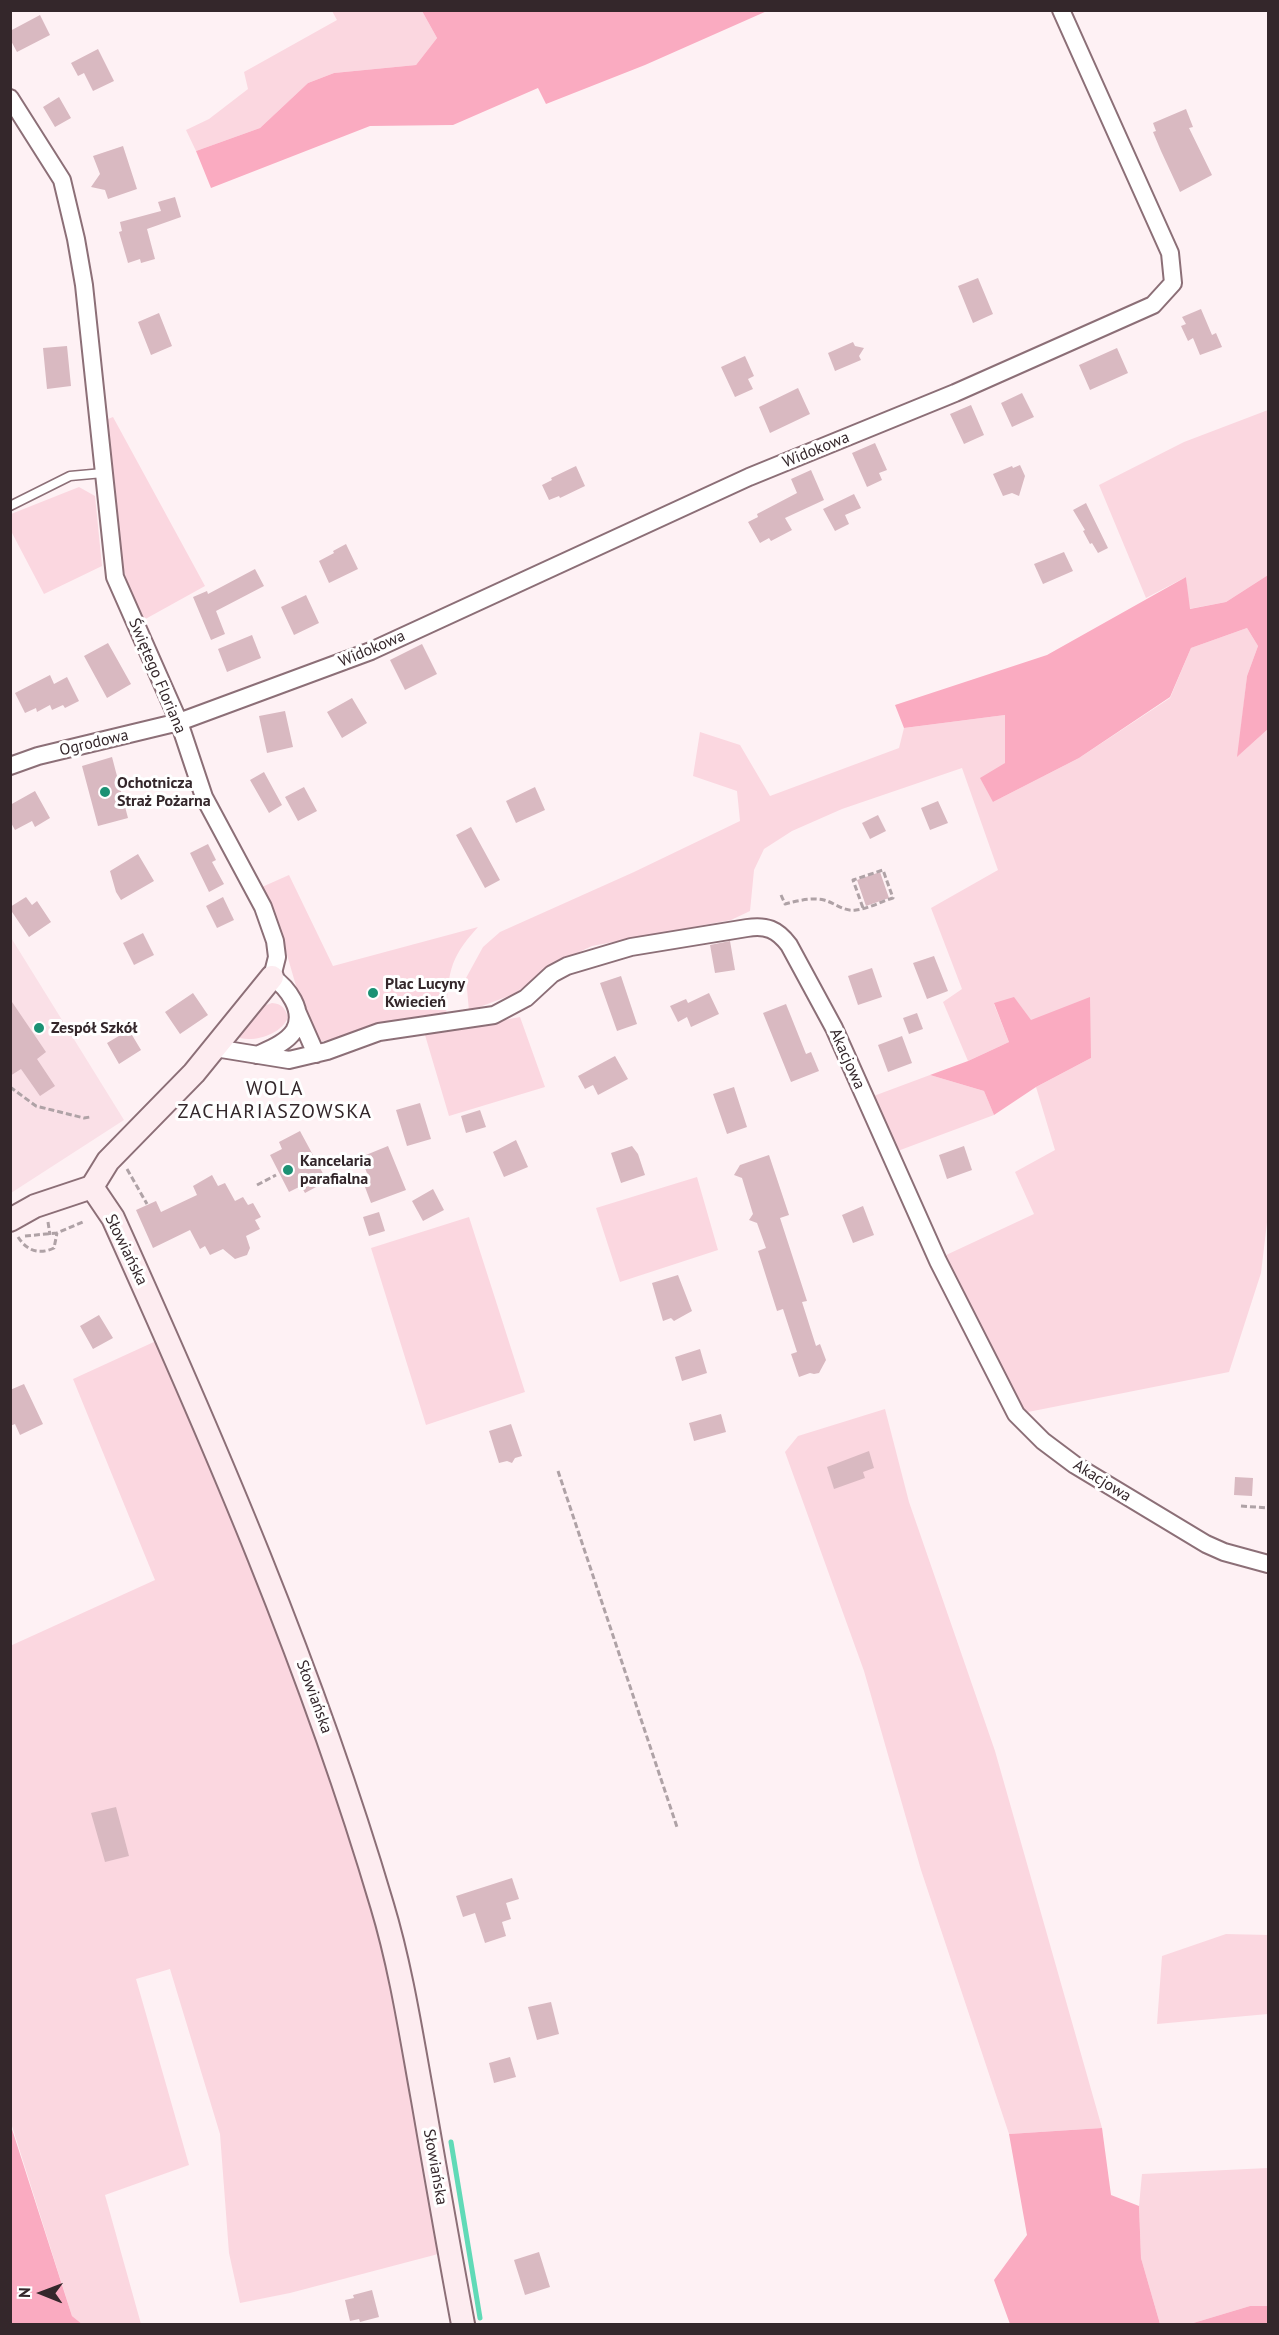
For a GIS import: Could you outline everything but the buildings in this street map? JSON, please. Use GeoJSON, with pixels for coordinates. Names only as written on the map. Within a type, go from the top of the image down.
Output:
{"type":"FeatureCollection","features":[{"type":"Feature","properties":{"kind":"street","name":"Widokowa"},"geometry":{"type":"LineString","coordinates":[[179,723],[372,651],[749,477],[955,393],[1153,305],[1173,284],[1170,253],[1061,10]]}},
{"type":"Feature","properties":{"kind":"street","name":"Świętego Floriana"},"geometry":{"type":"LineString","coordinates":[[10,98],[62,180],[76,239],[84,285],[115,576],[179,723],[204,797],[263,907],[275,941],[277,957],[272,977]]}},
{"type":"Feature","properties":{"kind":"street","name":"Ogrodowa"},"geometry":{"type":"LineString","coordinates":[[10,766],[38,756],[179,723]]}},
{"type":"Feature","properties":{"kind":"street","name":"Akacjowa"},"geometry":{"type":"LineString","coordinates":[[215,1048],[289,1060],[316,1054],[379,1032],[494,1015],[526,998],[552,975],[567,966],[631,947],[762,926],[772,930],[782,936],[789,945],[834,1028],[930,1244],[1016,1414],[1042,1441],[1075,1466],[1213,1547],[1269,1564]]}},
{"type":"Feature","properties":{"kind":"street"},"geometry":{"type":"LineString","coordinates":[[14,1229],[35,1206],[92,1187],[108,1161],[215,1048],[272,977],[283,984],[292,996],[316,1054]]}},
{"type":"Feature","properties":{"kind":"street"},"geometry":{"type":"LineString","coordinates":[[257,1055],[273,1048],[294,1031],[297,1023],[297,1010]]}},
{"type":"Feature","properties":{"kind":"street","name":"Słowiańska"},"geometry":{"type":"LineString","coordinates":[[92,1187],[112,1218],[220,1462],[296,1649],[331,1744],[383,1907],[404,1997],[463,2325]]}},
{"type":"Feature","properties":{"kind":"lane"},"geometry":{"type":"LineString","coordinates":[[10,506],[70,477],[103,473]]}},
{"type":"Feature","properties":{"kind":"path"},"geometry":{"type":"LineString","coordinates":[[781,895],[785,904],[812,899],[824,900],[846,909],[856,910],[863,908],[893,897],[883,870],[854,880],[863,908]]}},
{"type":"Feature","properties":{"kind":"path"},"geometry":{"type":"LineString","coordinates":[[10,1087],[36,1106],[84,1118],[90,1117]]}},
{"type":"Feature","properties":{"kind":"path"},"geometry":{"type":"LineString","coordinates":[[257,1185],[276,1175]]}},
{"type":"Feature","properties":{"kind":"path"},"geometry":{"type":"LineString","coordinates":[[131,1176],[147,1204]]}},
{"type":"Feature","properties":{"kind":"path"},"geometry":{"type":"LineString","coordinates":[[47,1216],[50,1234]]}},
{"type":"Feature","properties":{"kind":"path"},"geometry":{"type":"LineString","coordinates":[[14,1229],[50,1234],[85,1221]]}},
{"type":"Feature","properties":{"kind":"path"},"geometry":{"type":"LineString","coordinates":[[14,1229],[28,1248],[43,1253],[54,1248],[57,1233]]}},
{"type":"Feature","properties":{"kind":"path"},"geometry":{"type":"LineString","coordinates":[[558,1471],[677,1827]]}},
{"type":"Feature","properties":{"kind":"path"},"geometry":{"type":"LineString","coordinates":[[1241,1506],[1269,1508]]}},
{"type":"Feature","properties":{"kind":"shaded area"},"geometry":{"type":"Polygon","coordinates":[[[332,11],[422,11],[437,38],[416,65],[334,73],[308,83],[260,128],[196,151],[186,130],[209,119],[248,89],[244,72],[337,20],[332,11]]]}},
{"type":"Feature","properties":{"kind":"shaded area"},"geometry":{"type":"Polygon","coordinates":[[[422,11],[767,11],[645,65],[546,104],[538,88],[453,125],[370,126],[211,188],[196,151],[260,128],[308,83],[334,73],[416,65],[437,38],[422,11]]]}},
{"type":"Feature","properties":{"kind":"shaded area"},"geometry":{"type":"Polygon","coordinates":[[[1268,410],[1268,575],[1226,602],[1189,609],[1186,577],[1146,598],[1099,485],[1184,442],[1268,410]]]}},
{"type":"Feature","properties":{"kind":"shaded area"},"geometry":{"type":"Polygon","coordinates":[[[113,417],[205,586],[140,622],[124,571],[103,421],[113,417]]]}},
{"type":"Feature","properties":{"kind":"shaded area"},"geometry":{"type":"Polygon","coordinates":[[[79,487],[95,496],[102,566],[44,594],[11,531],[11,514],[79,487]]]}},
{"type":"Feature","properties":{"kind":"shaded area"},"geometry":{"type":"Polygon","coordinates":[[[1268,575],[1268,729],[1237,757],[1247,676],[1258,646],[1247,628],[1191,648],[1170,697],[1079,758],[993,802],[980,778],[1005,763],[1005,715],[904,728],[895,705],[1047,655],[1186,577],[1190,609],[1226,602],[1268,575]]]}},
{"type":"Feature","properties":{"kind":"shaded area"},"geometry":{"type":"Polygon","coordinates":[[[1247,628],[1258,646],[1247,676],[1238,756],[1268,729],[1268,1214],[1261,1273],[1229,1372],[1023,1413],[944,1256],[1034,1214],[1015,1172],[1055,1150],[1036,1087],[1091,1058],[1031,1021],[994,1004],[1009,1042],[968,1061],[943,1002],[962,989],[931,908],[998,870],[962,768],[842,809],[792,831],[764,849],[754,870],[750,911],[731,920],[592,946],[556,963],[514,994],[469,1011],[466,978],[483,947],[500,932],[740,821],[737,791],[693,776],[700,732],[740,745],[770,796],[899,748],[904,728],[1005,715],[1005,763],[993,802],[1079,758],[1170,698],[1191,648],[1247,628]]]}},
{"type":"Feature","properties":{"kind":"shaded area","name":"Plac Lucyny Kwiecień"},"geometry":{"type":"Polygon","coordinates":[[[289,875],[333,966],[478,927],[455,959],[449,979],[446,1017],[319,1042],[303,1010],[283,941],[262,887],[289,875]]]}},
{"type":"Feature","properties":{"kind":"shaded area","name":"Zespół Szkół"},"geometry":{"type":"Polygon","coordinates":[[[10,936],[124,1120],[11,1193],[10,1193],[10,936]]]}},
{"type":"Feature","properties":{"kind":"shaded area"},"geometry":{"type":"Polygon","coordinates":[[[1014,997],[1031,1020],[1090,997],[1091,1058],[1036,1087],[994,1115],[984,1091],[930,1075],[1009,1042],[994,1003],[1014,997]]]}},
{"type":"Feature","properties":{"kind":"shaded area"},"geometry":{"type":"Polygon","coordinates":[[[272,1003],[281,1005],[284,1009],[288,1017],[285,1023],[274,1032],[261,1038],[240,1038],[239,1033],[258,1008],[272,1003]]]}},
{"type":"Feature","properties":{"kind":"shaded area"},"geometry":{"type":"Polygon","coordinates":[[[520,1017],[545,1087],[449,1116],[425,1035],[520,1017]]]}},
{"type":"Feature","properties":{"kind":"shaded area"},"geometry":{"type":"Polygon","coordinates":[[[930,1075],[984,1091],[994,1115],[895,1152],[871,1097],[930,1075]]]}},
{"type":"Feature","properties":{"kind":"shaded area"},"geometry":{"type":"Polygon","coordinates":[[[697,1177],[718,1250],[620,1282],[596,1208],[697,1177]]]}},
{"type":"Feature","properties":{"kind":"shaded area"},"geometry":{"type":"Polygon","coordinates":[[[469,1217],[525,1392],[426,1425],[371,1248],[469,1217]]]}},
{"type":"Feature","properties":{"kind":"shaded area"},"geometry":{"type":"Polygon","coordinates":[[[156,1341],[291,1664],[374,1915],[404,2051],[442,2253],[290,2293],[240,2303],[229,2253],[220,2134],[170,1969],[136,1979],[189,2165],[105,2195],[141,2324],[82,2324],[72,2316],[11,2123],[10,1646],[155,1580],[73,1379],[156,1341]]]}},
{"type":"Feature","properties":{"kind":"shaded area"},"geometry":{"type":"Polygon","coordinates":[[[885,1409],[909,1502],[995,1751],[1102,2128],[1009,2134],[921,1870],[864,1671],[785,1452],[798,1436],[885,1409]]]}},
{"type":"Feature","properties":{"kind":"shaded area"},"geometry":{"type":"Polygon","coordinates":[[[1226,1934],[1268,1935],[1268,2014],[1157,2024],[1162,1956],[1226,1934]]]}},
{"type":"Feature","properties":{"kind":"shaded area"},"geometry":{"type":"Polygon","coordinates":[[[10,2123],[72,2316],[82,2324],[11,2324],[10,2123]]]}},
{"type":"Feature","properties":{"kind":"shaded area"},"geometry":{"type":"Polygon","coordinates":[[[1102,2128],[1111,2195],[1139,2206],[1141,2258],[1160,2324],[1010,2324],[994,2280],[1027,2235],[1009,2134],[1102,2128]]]}},
{"type":"Feature","properties":{"kind":"shaded area"},"geometry":{"type":"Polygon","coordinates":[[[1268,2168],[1268,2306],[1250,2306],[1190,2324],[1160,2324],[1141,2258],[1139,2206],[1142,2174],[1268,2168]]]}},
{"type":"Feature","properties":{"kind":"shaded area"},"geometry":{"type":"Polygon","coordinates":[[[1250,2306],[1268,2306],[1268,2324],[1190,2324],[1250,2306]]]}},
{"type":"Feature","properties":{"kind":"waterway"},"geometry":{"type":"LineString","coordinates":[[451,2142],[480,2318]]}},
{"type":"Feature","properties":{"kind":"place","name":"Ochotnicza Straż Pożarna"},"geometry":{"type":"Point","coordinates":[105,792]}},
{"type":"Feature","properties":{"kind":"place","name":"Plac Lucyny Kwiecień"},"geometry":{"type":"Point","coordinates":[373,993]}},
{"type":"Feature","properties":{"kind":"place","name":"Zespół Szkół"},"geometry":{"type":"Point","coordinates":[39,1028]}},
{"type":"Feature","properties":{"kind":"place","name":"Kancelaria parafialna"},"geometry":{"type":"Point","coordinates":[288,1170]}},
{"type":"Feature","properties":{"kind":"district","name":"WOLA ZACHARIASZOWSKA"},"geometry":{"type":"Point","coordinates":[275,1100]}}]}
